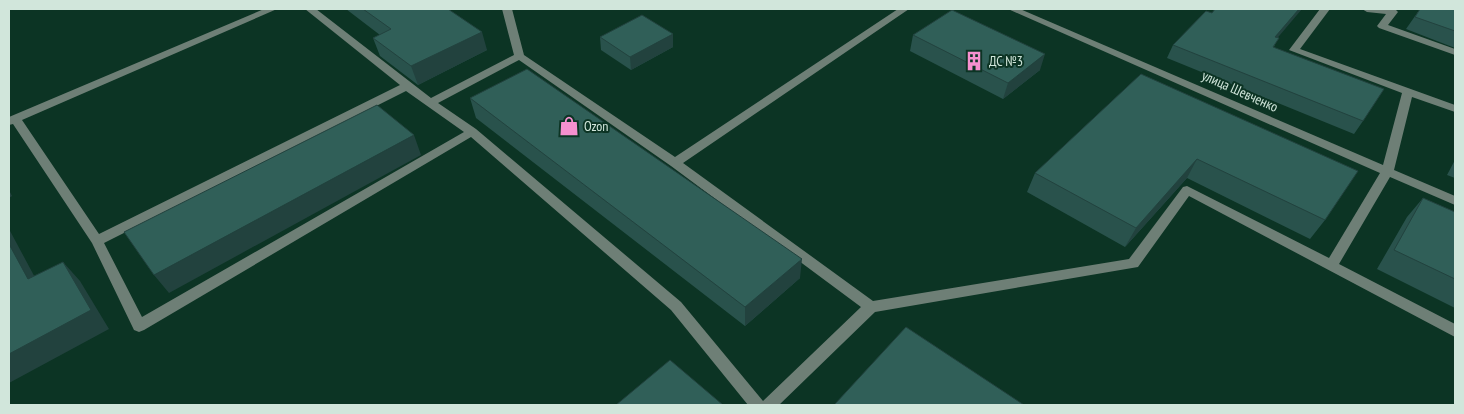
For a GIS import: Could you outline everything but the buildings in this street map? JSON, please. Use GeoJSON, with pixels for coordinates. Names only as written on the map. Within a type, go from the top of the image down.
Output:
{"type":"FeatureCollection","features":[{"type":"Feature","properties":{"kind":"street"},"geometry":{"type":"LineString","coordinates":[[272,9],[12,120],[96,241],[139,326],[472,132]]}},
{"type":"Feature","properties":{"kind":"street"},"geometry":{"type":"LineString","coordinates":[[310,9],[407,86],[472,132],[676,306],[757,405]]}},
{"type":"Feature","properties":{"kind":"street"},"geometry":{"type":"LineString","coordinates":[[507,9],[519,56],[675,163],[871,308]]}},
{"type":"Feature","properties":{"kind":"street"},"geometry":{"type":"LineString","coordinates":[[675,163],[904,9]]}},
{"type":"Feature","properties":{"kind":"street","name":"улица Шевченко"},"geometry":{"type":"LineString","coordinates":[[1014,9],[1455,200]]}},
{"type":"Feature","properties":{"kind":"street","name":"улица Шевченко"},"geometry":{"type":"LineString","coordinates":[[1014,9],[1455,200]]}},
{"type":"Feature","properties":{"kind":"street"},"geometry":{"type":"LineString","coordinates":[[1325,9],[1294,50],[1455,109]]}},
{"type":"Feature","properties":{"kind":"street"},"geometry":{"type":"LineString","coordinates":[[1367,9],[1391,10],[1382,26],[1455,52]]}},
{"type":"Feature","properties":{"kind":"street"},"geometry":{"type":"LineString","coordinates":[[432,102],[519,56]]}},
{"type":"Feature","properties":{"kind":"street"},"geometry":{"type":"LineString","coordinates":[[96,241],[407,86]]}},
{"type":"Feature","properties":{"kind":"street"},"geometry":{"type":"LineString","coordinates":[[1331,266],[1387,172],[1408,92]]}},
{"type":"Feature","properties":{"kind":"street"},"geometry":{"type":"LineString","coordinates":[[769,405],[871,308],[1133,263],[1187,190],[1455,331]]}},
{"type":"Feature","properties":{"kind":"place","name":"ДС №3"},"geometry":{"type":"Point","coordinates":[974,61]}},
{"type":"Feature","properties":{"kind":"place","name":"Ozon"},"geometry":{"type":"Point","coordinates":[569,126]}}]}
